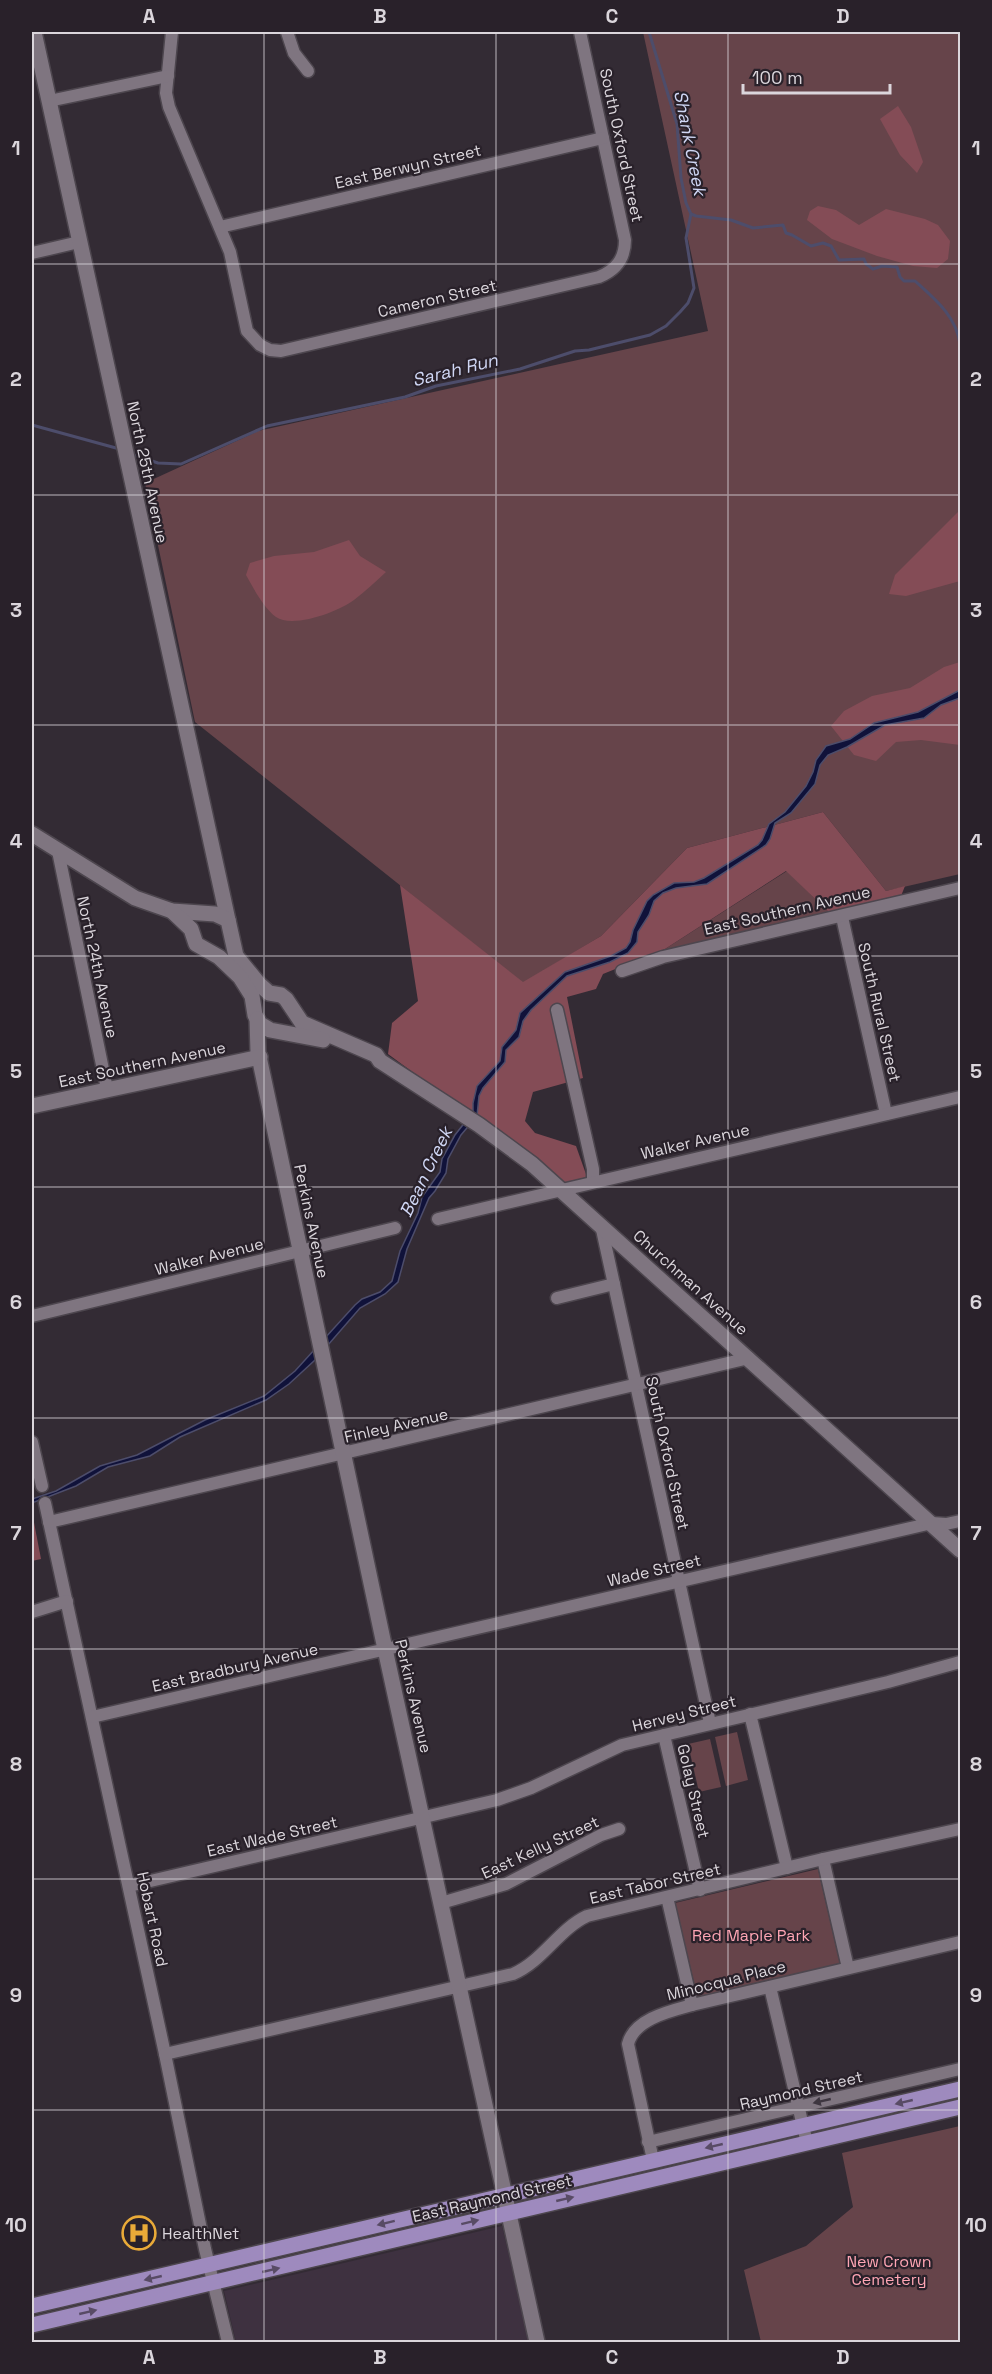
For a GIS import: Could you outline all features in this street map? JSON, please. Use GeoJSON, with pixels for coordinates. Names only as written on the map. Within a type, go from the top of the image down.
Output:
{"type":"FeatureCollection","features":[{"type":"Feature","properties":{"kind":"main road","name":"East Raymond Street"},"geometry":{"type":"LineString","coordinates":[[32,2306],[960,2089]]}},
{"type":"Feature","properties":{"kind":"main road","name":"East Raymond Street"},"geometry":{"type":"LineString","coordinates":[[32,2325],[960,2108]]}},
{"type":"Feature","properties":{"kind":"street","name":"North 25th Avenue"},"geometry":{"type":"LineString","coordinates":[[34,32],[228,920]]}},
{"type":"Feature","properties":{"kind":"street"},"geometry":{"type":"LineString","coordinates":[[172,32],[166,93],[169,107],[220,227]]}},
{"type":"Feature","properties":{"kind":"street"},"geometry":{"type":"LineString","coordinates":[[287,32],[294,53],[308,71]]}},
{"type":"Feature","properties":{"kind":"street","name":"South Oxford Street"},"geometry":{"type":"LineString","coordinates":[[580,32],[625,240],[622,258],[618,264]]}},
{"type":"Feature","properties":{"kind":"street"},"geometry":{"type":"LineString","coordinates":[[49,101],[168,76]]}},
{"type":"Feature","properties":{"kind":"street","name":"East Berwyn Street"},"geometry":{"type":"LineString","coordinates":[[220,227],[603,138]]}},
{"type":"Feature","properties":{"kind":"street","name":"Cameron Street"},"geometry":{"type":"LineString","coordinates":[[220,227],[232,259],[246,328],[250,336],[260,345],[270,350],[280,351],[599,277],[610,272],[618,264]]}},
{"type":"Feature","properties":{"kind":"street"},"geometry":{"type":"LineString","coordinates":[[32,253],[80,242]]}},
{"type":"Feature","properties":{"kind":"street"},"geometry":{"type":"LineString","coordinates":[[32,834],[135,898],[172,911],[206,913],[228,920]]}},
{"type":"Feature","properties":{"kind":"street","name":"North 24th Avenue"},"geometry":{"type":"LineString","coordinates":[[58,851],[107,1089]]}},
{"type":"Feature","properties":{"kind":"street","name":"East Southern Avenue"},"geometry":{"type":"LineString","coordinates":[[622,971],[663,957],[960,888]]}},
{"type":"Feature","properties":{"kind":"street"},"geometry":{"type":"LineString","coordinates":[[172,911],[189,926],[200,947],[219,957],[240,977],[252,996],[256,1012]]}},
{"type":"Feature","properties":{"kind":"street"},"geometry":{"type":"LineString","coordinates":[[194,935],[197,922],[206,913]]}},
{"type":"Feature","properties":{"kind":"street","name":"South Rural Street"},"geometry":{"type":"LineString","coordinates":[[842,917],[886,1114]]}},
{"type":"Feature","properties":{"kind":"street","name":"Churchman Avenue"},"geometry":{"type":"LineString","coordinates":[[228,920],[236,956],[269,993],[281,995],[286,999],[302,1023],[362,1048],[376,1055],[380,1061]]}},
{"type":"Feature","properties":{"kind":"street"},"geometry":{"type":"LineString","coordinates":[[256,1012],[261,997],[269,993]]}},
{"type":"Feature","properties":{"kind":"street"},"geometry":{"type":"LineString","coordinates":[[260,1057],[265,1053],[277,1031],[290,1022],[291,1009]]}},
{"type":"Feature","properties":{"kind":"street"},"geometry":{"type":"LineString","coordinates":[[557,1010],[593,1169],[593,1182]]}},
{"type":"Feature","properties":{"kind":"street","name":"Churchman Avenue"},"geometry":{"type":"LineString","coordinates":[[256,1012],[265,1028],[330,1042],[380,1061],[479,1125],[532,1164],[932,1522],[960,1550]]}},
{"type":"Feature","properties":{"kind":"street","name":"Perkins Avenue"},"geometry":{"type":"LineString","coordinates":[[256,1012],[260,1057],[299,1251],[537,2343]]}},
{"type":"Feature","properties":{"kind":"street","name":"East Southern Avenue"},"geometry":{"type":"LineString","coordinates":[[32,1106],[260,1057]]}},
{"type":"Feature","properties":{"kind":"street","name":"Walker Avenue"},"geometry":{"type":"LineString","coordinates":[[438,1219],[960,1097]]}},
{"type":"Feature","properties":{"kind":"street","name":"South Oxford Street"},"geometry":{"type":"LineString","coordinates":[[601,1225],[710,1723]]}},
{"type":"Feature","properties":{"kind":"street","name":"Walker Avenue"},"geometry":{"type":"LineString","coordinates":[[32,1316],[395,1228]]}},
{"type":"Feature","properties":{"kind":"street"},"geometry":{"type":"LineString","coordinates":[[557,1298],[614,1284]]}},
{"type":"Feature","properties":{"kind":"street","name":"Finley Avenue"},"geometry":{"type":"LineString","coordinates":[[50,1522],[749,1358]]}},
{"type":"Feature","properties":{"kind":"street"},"geometry":{"type":"LineString","coordinates":[[32,1442],[42,1486]]}},
{"type":"Feature","properties":{"kind":"street","name":"Hobart Road"},"geometry":{"type":"LineString","coordinates":[[45,1503],[228,2343]]}},
{"type":"Feature","properties":{"kind":"street"},"geometry":{"type":"LineString","coordinates":[[932,1522],[946,1524],[960,1521]]}},
{"type":"Feature","properties":{"kind":"street","name":"Wade Street"},"geometry":{"type":"LineString","coordinates":[[385,1649],[932,1522]]}},
{"type":"Feature","properties":{"kind":"street"},"geometry":{"type":"LineString","coordinates":[[32,1612],[67,1601]]}},
{"type":"Feature","properties":{"kind":"street","name":"East Bradbury Avenue"},"geometry":{"type":"LineString","coordinates":[[92,1717],[385,1649]]}},
{"type":"Feature","properties":{"kind":"street","name":"Hervey Street"},"geometry":{"type":"LineString","coordinates":[[422,1818],[506,1798],[612,1748],[888,1682],[960,1662]]}},
{"type":"Feature","properties":{"kind":"street"},"geometry":{"type":"LineString","coordinates":[[750,1714],[787,1868]]}},
{"type":"Feature","properties":{"kind":"street","name":"Golay Street"},"geometry":{"type":"LineString","coordinates":[[664,1734],[700,1890]]}},
{"type":"Feature","properties":{"kind":"street","name":"East Wade Street"},"geometry":{"type":"LineString","coordinates":[[129,1886],[422,1818]]}},
{"type":"Feature","properties":{"kind":"street","name":"East Kelly Street"},"geometry":{"type":"LineString","coordinates":[[441,1903],[506,1884],[601,1835],[619,1829]]}},
{"type":"Feature","properties":{"kind":"street","name":"East Tabor Street"},"geometry":{"type":"LineString","coordinates":[[165,2054],[513,1974],[523,1970],[577,1922],[587,1916],[823,1859],[960,1829]]}},
{"type":"Feature","properties":{"kind":"street"},"geometry":{"type":"LineString","coordinates":[[823,1859],[848,1968]]}},
{"type":"Feature","properties":{"kind":"street"},"geometry":{"type":"LineString","coordinates":[[667,1897],[692,2005]]}},
{"type":"Feature","properties":{"kind":"street","name":"Minocqua Place"},"geometry":{"type":"LineString","coordinates":[[652,2160],[628,2052],[629,2038],[654,2016],[960,1942]]}},
{"type":"Feature","properties":{"kind":"street"},"geometry":{"type":"LineString","coordinates":[[770,1987],[807,2144]]}},
{"type":"Feature","properties":{"kind":"street","name":"Raymond Street"},"geometry":{"type":"LineString","coordinates":[[648,2142],[960,2069]]}},
{"type":"Feature","properties":{"kind":"shaded area"},"geometry":{"type":"Polygon","coordinates":[[[898,106],[911,127],[923,162],[917,173],[900,155],[880,119],[898,106]]]}},
{"type":"Feature","properties":{"kind":"shaded area"},"geometry":{"type":"Polygon","coordinates":[[[818,206],[836,210],[859,225],[886,209],[925,219],[938,225],[950,241],[948,259],[937,268],[913,266],[877,256],[832,239],[807,220],[810,211],[818,206]]]}},
{"type":"Feature","properties":{"kind":"shaded area"},"geometry":{"type":"Polygon","coordinates":[[[958,512],[960,513],[960,581],[906,596],[889,594],[895,575],[958,512]]]}},
{"type":"Feature","properties":{"kind":"shaded area"},"geometry":{"type":"Polygon","coordinates":[[[349,540],[360,556],[386,572],[354,600],[328,613],[293,621],[276,617],[263,603],[246,575],[250,563],[274,556],[314,552],[349,540]]]}},
{"type":"Feature","properties":{"kind":"shaded area"},"geometry":{"type":"Polygon","coordinates":[[[960,662],[960,745],[921,740],[896,742],[876,761],[854,755],[831,726],[844,711],[872,696],[910,688],[944,667],[960,662]]]}},
{"type":"Feature","properties":{"kind":"shaded area","name":"Bean Creek"},"geometry":{"type":"Polygon","coordinates":[[[960,690],[960,698],[941,705],[924,718],[885,725],[828,755],[820,765],[815,784],[791,813],[775,823],[766,845],[707,884],[676,888],[663,893],[654,901],[649,915],[638,932],[637,942],[628,953],[610,962],[567,976],[531,1010],[523,1021],[519,1037],[506,1050],[505,1062],[483,1088],[479,1096],[477,1116],[461,1135],[448,1159],[446,1173],[429,1198],[407,1249],[398,1282],[385,1294],[360,1308],[315,1360],[289,1384],[266,1400],[180,1437],[150,1456],[108,1467],[76,1486],[32,1503],[32,1499],[56,1491],[100,1466],[137,1455],[205,1420],[264,1396],[295,1371],[355,1305],[362,1299],[380,1292],[392,1281],[400,1251],[418,1213],[422,1197],[440,1172],[442,1159],[455,1135],[473,1112],[477,1086],[500,1061],[502,1047],[516,1030],[520,1013],[565,972],[611,956],[626,948],[647,901],[653,895],[674,883],[694,882],[704,878],[758,845],[769,824],[785,812],[806,786],[816,760],[826,746],[850,739],[874,723],[918,712],[960,690]]]}},
{"type":"Feature","properties":{"kind":"shaded area"},"geometry":{"type":"Polygon","coordinates":[[[823,812],[886,891],[905,886],[901,896],[832,915],[786,871],[665,949],[603,974],[596,989],[567,997],[583,1078],[533,1092],[525,1121],[535,1133],[576,1146],[587,1177],[564,1183],[388,1054],[392,1023],[418,1001],[400,885],[523,982],[601,936],[687,848],[823,812]]]}},
{"type":"Feature","properties":{"kind":"shaded area"},"geometry":{"type":"Polygon","coordinates":[[[32,1512],[41,1559],[32,1561],[32,1512]]]}},
{"type":"Feature","properties":{"kind":"shaded area"},"geometry":{"type":"Polygon","coordinates":[[[502,2226],[529,2342],[236,2342],[224,2291],[502,2226]]]}},
{"type":"Feature","properties":{"kind":"green space"},"geometry":{"type":"Polygon","coordinates":[[[643,32],[960,32],[960,874],[886,891],[823,812],[687,848],[601,936],[523,983],[195,722],[145,483],[258,431],[708,331],[643,32]]]}},
{"type":"Feature","properties":{"kind":"green space"},"geometry":{"type":"Polygon","coordinates":[[[787,871],[832,915],[665,953],[665,949],[787,871]]]}},
{"type":"Feature","properties":{"kind":"green space"},"geometry":{"type":"Polygon","coordinates":[[[737,1732],[748,1780],[726,1786],[715,1737],[737,1732]]]}},
{"type":"Feature","properties":{"kind":"green space"},"geometry":{"type":"Polygon","coordinates":[[[710,1739],[721,1787],[699,1792],[688,1744],[710,1739]]]}},
{"type":"Feature","properties":{"kind":"green space","name":"Red Maple Park"},"geometry":{"type":"Polygon","coordinates":[[[818,1869],[840,1964],[698,1999],[675,1903],[818,1869]]]}},
{"type":"Feature","properties":{"kind":"green space","name":"New Crown Cemetery"},"geometry":{"type":"Polygon","coordinates":[[[960,2126],[960,2342],[761,2342],[744,2270],[806,2246],[853,2207],[842,2153],[960,2126]]]}},
{"type":"Feature","properties":{"kind":"waterway","name":"Shank Creek"},"geometry":{"type":"LineString","coordinates":[[649,32],[677,124],[681,178],[686,203],[691,214],[731,220],[753,228],[783,225],[786,233],[811,246],[823,243],[831,246],[839,260],[864,259],[866,264],[873,269],[882,266],[897,267],[904,281],[915,281],[944,309],[954,325],[960,344]]}},
{"type":"Feature","properties":{"kind":"waterway","name":"Sarah Run"},"geometry":{"type":"LineString","coordinates":[[134,455],[158,463],[181,464],[267,426],[405,397],[436,386],[520,369],[575,351],[589,350],[650,335],[666,326],[680,312],[688,303],[694,288],[686,238],[691,214]]}},
{"type":"Feature","properties":{"kind":"waterway"},"geometry":{"type":"LineString","coordinates":[[32,425],[116,448]]}},
{"type":"Feature","properties":{"kind":"place","name":"HealthNet"},"geometry":{"type":"Point","coordinates":[139,2233]}}]}
